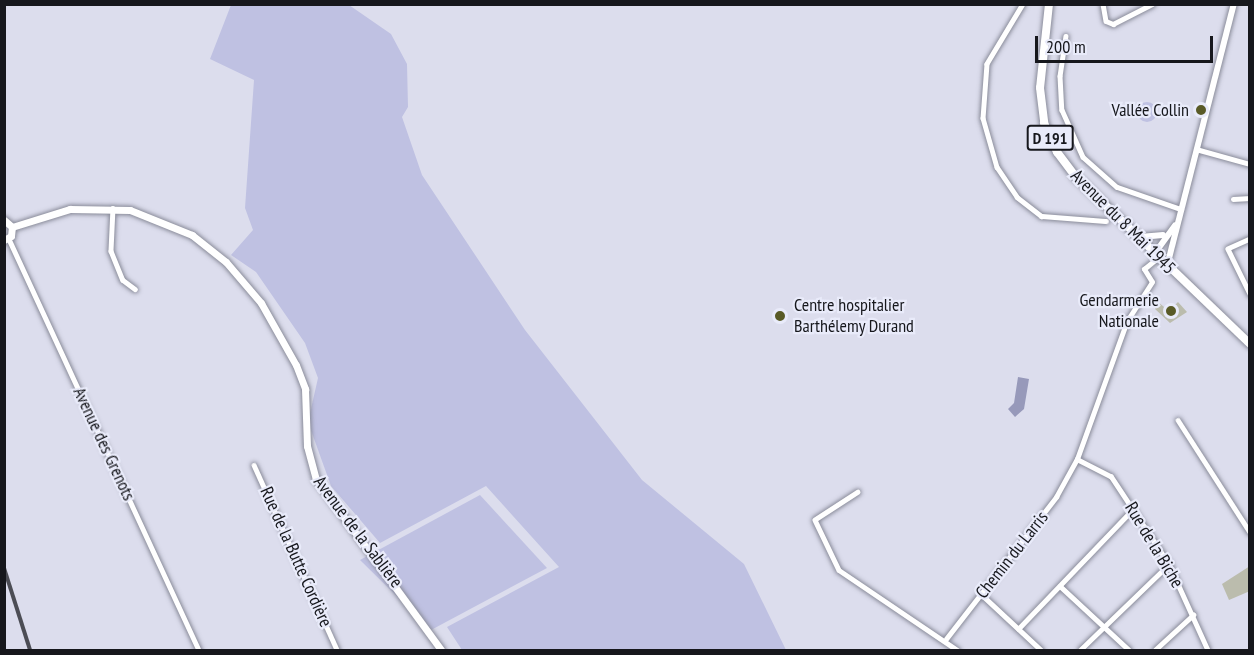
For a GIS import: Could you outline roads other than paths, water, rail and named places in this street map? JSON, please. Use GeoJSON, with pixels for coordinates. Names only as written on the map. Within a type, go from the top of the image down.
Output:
{"type":"FeatureCollection","features":[{"type":"Feature","properties":{"kind":"main road","name":"Avenue du 8 Mai 1945"},"geometry":{"type":"LineString","coordinates":[[1049,4],[1040,88],[1050,138],[1076,177],[1140,237],[1167,267],[1250,344]]}},
{"type":"Feature","properties":{"kind":"main road","name":"Avenue de la Sablière"},"geometry":{"type":"LineString","coordinates":[[12,227],[70,209],[113,208],[150,215],[192,235],[225,262],[261,303],[305,389],[307,446],[316,480],[441,651]]}},
{"type":"Feature","properties":{"kind":"main road"},"geometry":{"type":"LineString","coordinates":[[4,220],[12,227],[7,239]]}},
{"type":"Feature","properties":{"kind":"street"},"geometry":{"type":"LineString","coordinates":[[1023,4],[987,64],[983,118],[997,167],[1017,197],[1041,216],[1106,221]]}},
{"type":"Feature","properties":{"kind":"street"},"geometry":{"type":"LineString","coordinates":[[1103,4],[1106,21],[1113,24],[1152,4]]}},
{"type":"Feature","properties":{"kind":"street"},"geometry":{"type":"LineString","coordinates":[[1167,267],[1168,250],[1181,209],[1234,4]]}},
{"type":"Feature","properties":{"kind":"street"},"geometry":{"type":"LineString","coordinates":[[1066,36],[1060,76],[1062,110],[1083,157],[1117,187],[1181,209]]}},
{"type":"Feature","properties":{"kind":"street"},"geometry":{"type":"LineString","coordinates":[[1196,149],[1250,164]]}},
{"type":"Feature","properties":{"kind":"street"},"geometry":{"type":"LineString","coordinates":[[1233,199],[1250,198]]}},
{"type":"Feature","properties":{"kind":"street"},"geometry":{"type":"LineString","coordinates":[[113,208],[111,251],[123,280],[135,289]]}},
{"type":"Feature","properties":{"kind":"street"},"geometry":{"type":"LineString","coordinates":[[1157,255],[1163,235],[1176,223]]}},
{"type":"Feature","properties":{"kind":"street"},"geometry":{"type":"LineString","coordinates":[[1140,237],[1163,235]]}},
{"type":"Feature","properties":{"kind":"street"},"geometry":{"type":"LineString","coordinates":[[1250,238],[1228,249],[1250,294]]}},
{"type":"Feature","properties":{"kind":"street","name":"Avenue des Grenots"},"geometry":{"type":"LineString","coordinates":[[7,239],[199,651]]}},
{"type":"Feature","properties":{"kind":"street"},"geometry":{"type":"LineString","coordinates":[[1157,255],[1168,250]]}},
{"type":"Feature","properties":{"kind":"street","name":"Chemin du Larris"},"geometry":{"type":"LineString","coordinates":[[946,639],[1053,501],[1077,459],[1127,321],[1152,282],[1144,269],[1157,255]]}},
{"type":"Feature","properties":{"kind":"street"},"geometry":{"type":"LineString","coordinates":[[1178,420],[1250,532]]}},
{"type":"Feature","properties":{"kind":"street","name":"Rue de la Biche"},"geometry":{"type":"LineString","coordinates":[[1077,459],[1111,476],[1169,564],[1208,651]]}},
{"type":"Feature","properties":{"kind":"street","name":"Rue de la Butte Cordière"},"geometry":{"type":"LineString","coordinates":[[254,465],[337,651]]}},
{"type":"Feature","properties":{"kind":"street"},"geometry":{"type":"LineString","coordinates":[[858,492],[815,520],[839,570],[946,639],[957,651]]}},
{"type":"Feature","properties":{"kind":"street"},"geometry":{"type":"LineString","coordinates":[[1018,629],[1133,509]]}},
{"type":"Feature","properties":{"kind":"street"},"geometry":{"type":"LineString","coordinates":[[1080,651],[1169,564]]}},
{"type":"Feature","properties":{"kind":"street"},"geometry":{"type":"LineString","coordinates":[[1060,586],[1102,629],[1129,651]]}},
{"type":"Feature","properties":{"kind":"street"},"geometry":{"type":"LineString","coordinates":[[981,594],[1041,651]]}},
{"type":"Feature","properties":{"kind":"street"},"geometry":{"type":"LineString","coordinates":[[1155,651],[1193,615]]}},
{"type":"Feature","properties":{"kind":"railway"},"geometry":{"type":"LineString","coordinates":[[4,568],[30,650]]}},
{"type":"Feature","properties":{"kind":"place","name":"Vallée Collin"},"geometry":{"type":"Point","coordinates":[1201,110]}},
{"type":"Feature","properties":{"kind":"place","name":"Gendarmerie Nationale"},"geometry":{"type":"Point","coordinates":[1171,311]}},
{"type":"Feature","properties":{"kind":"place","name":"Centre hospitalier Barthélemy Durand"},"geometry":{"type":"Point","coordinates":[780,316]}}]}
